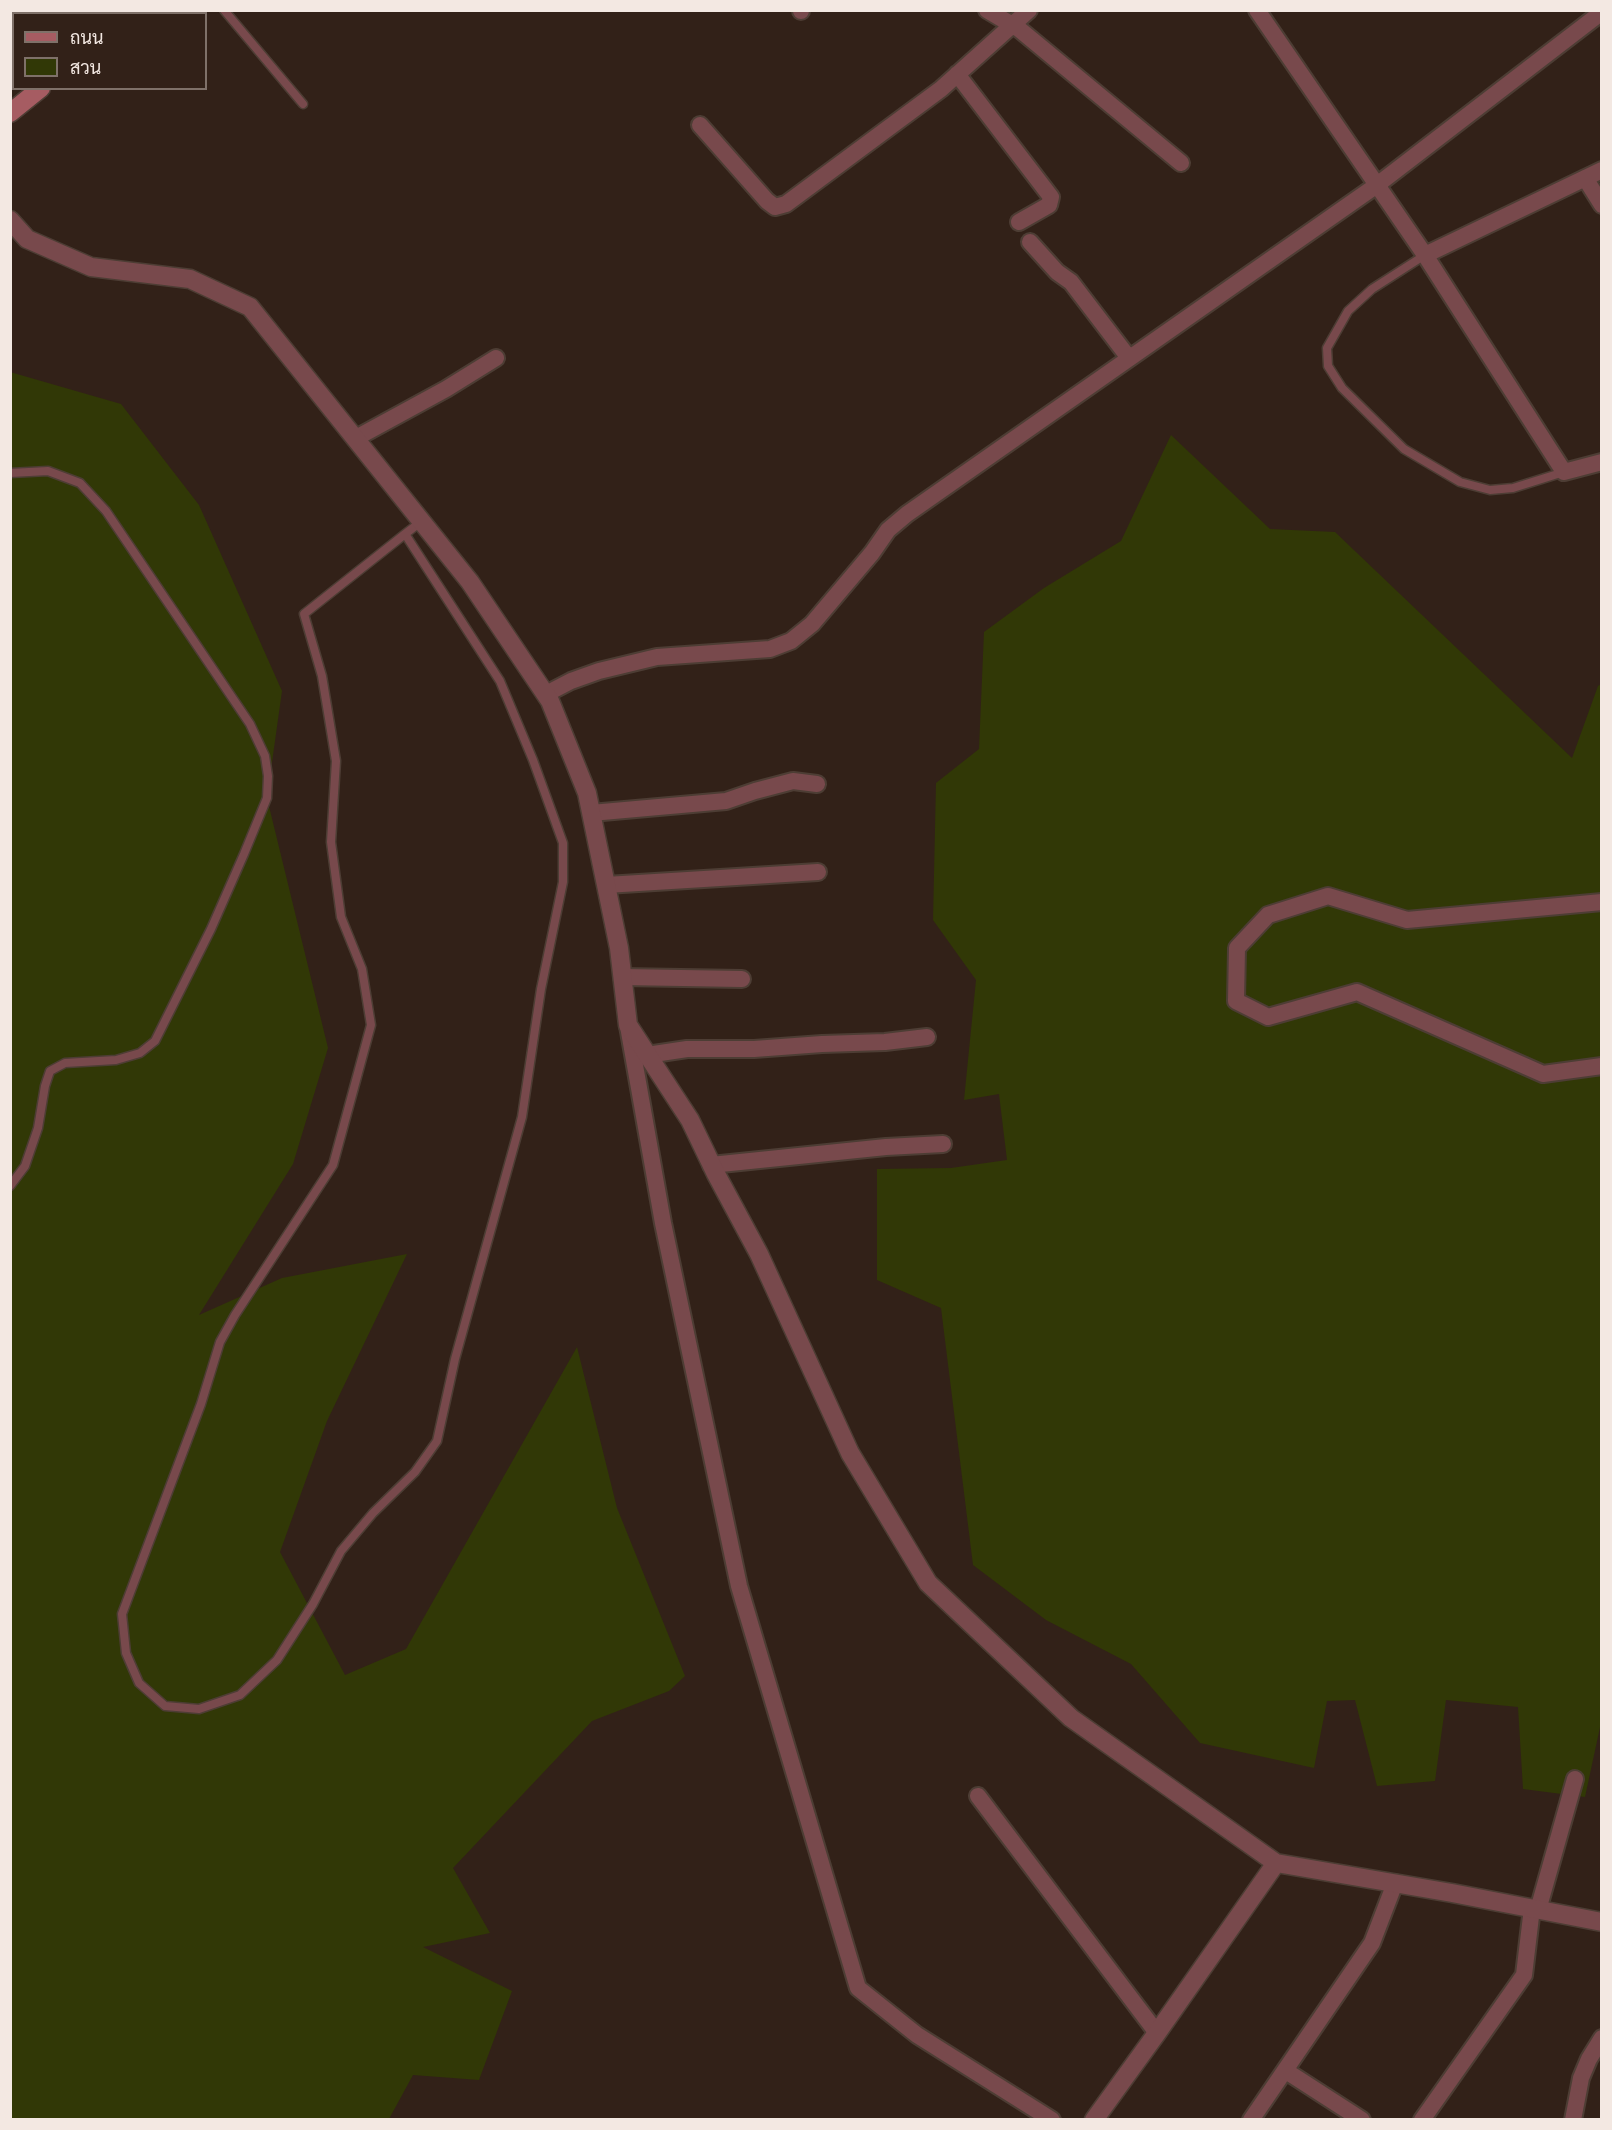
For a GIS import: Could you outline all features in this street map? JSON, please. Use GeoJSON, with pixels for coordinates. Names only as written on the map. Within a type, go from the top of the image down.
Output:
{"type":"FeatureCollection","features":[{"type":"Feature","properties":{"kind":"main road"},"geometry":{"type":"LineString","coordinates":[[10,113],[39,90]]}},
{"type":"Feature","properties":{"kind":"street"},"geometry":{"type":"LineString","coordinates":[[987,10],[1012,25],[1181,163]]}},
{"type":"Feature","properties":{"kind":"street"},"geometry":{"type":"LineString","coordinates":[[700,125],[775,207],[786,204],[932,95],[1029,10]]}},
{"type":"Feature","properties":{"kind":"street"},"geometry":{"type":"LineString","coordinates":[[1257,10],[1425,255],[1564,472],[1602,462]]}},
{"type":"Feature","properties":{"kind":"street"},"geometry":{"type":"LineString","coordinates":[[546,694],[598,671],[657,657],[770,649],[790,641],[812,624],[872,553],[888,530],[907,514],[1377,185],[1602,12]]}},
{"type":"Feature","properties":{"kind":"street"},"geometry":{"type":"LineString","coordinates":[[957,74],[1051,197],[1049,205],[1019,222]]}},
{"type":"Feature","properties":{"kind":"street"},"geometry":{"type":"LineString","coordinates":[[1425,255],[1602,170]]}},
{"type":"Feature","properties":{"kind":"street"},"geometry":{"type":"LineString","coordinates":[[1585,178],[1602,205]]}},
{"type":"Feature","properties":{"kind":"street"},"geometry":{"type":"LineString","coordinates":[[10,220],[27,239],[91,267],[190,279],[250,307],[470,582],[550,701],[587,793],[619,948],[628,1025],[663,1223],[739,1586],[858,1988],[917,2035],[1052,2120]]}},
{"type":"Feature","properties":{"kind":"street"},"geometry":{"type":"LineString","coordinates":[[1030,242],[1057,272],[1071,282],[1129,358]]}},
{"type":"Feature","properties":{"kind":"street"},"geometry":{"type":"LineString","coordinates":[[356,438],[446,389],[496,358]]}},
{"type":"Feature","properties":{"kind":"street"},"geometry":{"type":"LineString","coordinates":[[591,813],[726,801],[793,782],[817,784]]}},
{"type":"Feature","properties":{"kind":"street"},"geometry":{"type":"LineString","coordinates":[[606,885],[818,872]]}},
{"type":"Feature","properties":{"kind":"street"},"geometry":{"type":"LineString","coordinates":[[1602,902],[1407,920],[1328,896],[1268,915],[1237,948],[1236,1001],[1268,1017],[1357,992],[1543,1074],[1602,1066]]}},
{"type":"Feature","properties":{"kind":"street"},"geometry":{"type":"LineString","coordinates":[[622,976],[742,979]]}},
{"type":"Feature","properties":{"kind":"street"},"geometry":{"type":"LineString","coordinates":[[628,1025],[690,1120],[759,1254],[850,1453],[928,1583],[1071,1718],[1276,1863],[1602,1922]]}},
{"type":"Feature","properties":{"kind":"street"},"geometry":{"type":"LineString","coordinates":[[647,1054],[687,1049],[754,1049],[885,1042],[927,1037]]}},
{"type":"Feature","properties":{"kind":"street"},"geometry":{"type":"LineString","coordinates":[[711,1164],[886,1147],[943,1144]]}},
{"type":"Feature","properties":{"kind":"street"},"geometry":{"type":"LineString","coordinates":[[1422,2120],[1524,1975],[1535,1909],[1575,1779]]}},
{"type":"Feature","properties":{"kind":"street"},"geometry":{"type":"LineString","coordinates":[[978,1796],[1157,2033]]}},
{"type":"Feature","properties":{"kind":"street"},"geometry":{"type":"LineString","coordinates":[[1094,2120],[1276,1863]]}},
{"type":"Feature","properties":{"kind":"street"},"geometry":{"type":"LineString","coordinates":[[1251,2120],[1372,1943],[1395,1883]]}},
{"type":"Feature","properties":{"kind":"street"},"geometry":{"type":"LineString","coordinates":[[1573,2120],[1581,2078],[1588,2059],[1602,2038]]}},
{"type":"Feature","properties":{"kind":"street"},"geometry":{"type":"LineString","coordinates":[[1286,2071],[1362,2120]]}},
{"type":"Feature","properties":{"kind":"lane"},"geometry":{"type":"LineString","coordinates":[[224,10],[303,104]]}},
{"type":"Feature","properties":{"kind":"lane"},"geometry":{"type":"LineString","coordinates":[[1425,255],[1372,289],[1348,310],[1327,348],[1328,366],[1342,388],[1404,449],[1460,482],[1490,490],[1513,488],[1564,472]]}},
{"type":"Feature","properties":{"kind":"lane"},"geometry":{"type":"LineString","coordinates":[[10,473],[48,471],[81,483],[106,511],[250,724],[265,756],[268,776],[267,798],[244,854],[211,929],[155,1041],[140,1053],[116,1060],[65,1063],[50,1071],[45,1086],[38,1128],[26,1166],[10,1186]]}},
{"type":"Feature","properties":{"kind":"lane"},"geometry":{"type":"LineString","coordinates":[[405,534],[500,681],[533,760],[563,843],[563,882],[541,989],[522,1117],[458,1348],[437,1440],[416,1472],[373,1513],[341,1551],[313,1604],[277,1660],[240,1695],[199,1709],[165,1706],[139,1683],[126,1653],[122,1614],[201,1404],[220,1342],[235,1315],[333,1165],[371,1025],[362,969],[341,917],[331,842],[336,761],[322,676],[304,614],[422,520]]}},
{"type":"Feature","properties":{"kind":"green space"},"geometry":{"type":"Polygon","coordinates":[[[10,372],[121,404],[199,505],[282,691],[267,798],[328,1048],[293,1164],[199,1315],[282,1278],[407,1254],[327,1421],[280,1552],[345,1675],[406,1649],[577,1347],[617,1508],[685,1676],[669,1691],[592,1721],[453,1868],[490,1933],[423,1947],[512,1991],[479,2080],[413,2075],[389,2119],[11,2119],[10,372]]]}},
{"type":"Feature","properties":{"kind":"green space"},"geometry":{"type":"Polygon","coordinates":[[[1171,435],[1270,529],[1335,532],[1572,758],[1598,686],[1601,684],[1602,1718],[1585,1797],[1523,1789],[1518,1707],[1446,1700],[1435,1781],[1377,1786],[1355,1700],[1327,1701],[1314,1768],[1200,1743],[1131,1664],[1046,1620],[973,1565],[941,1308],[877,1280],[877,1169],[951,1168],[1007,1160],[999,1094],[964,1100],[976,980],[933,920],[936,783],[979,749],[984,632],[1044,588],[1121,541],[1171,435]]]}}]}
